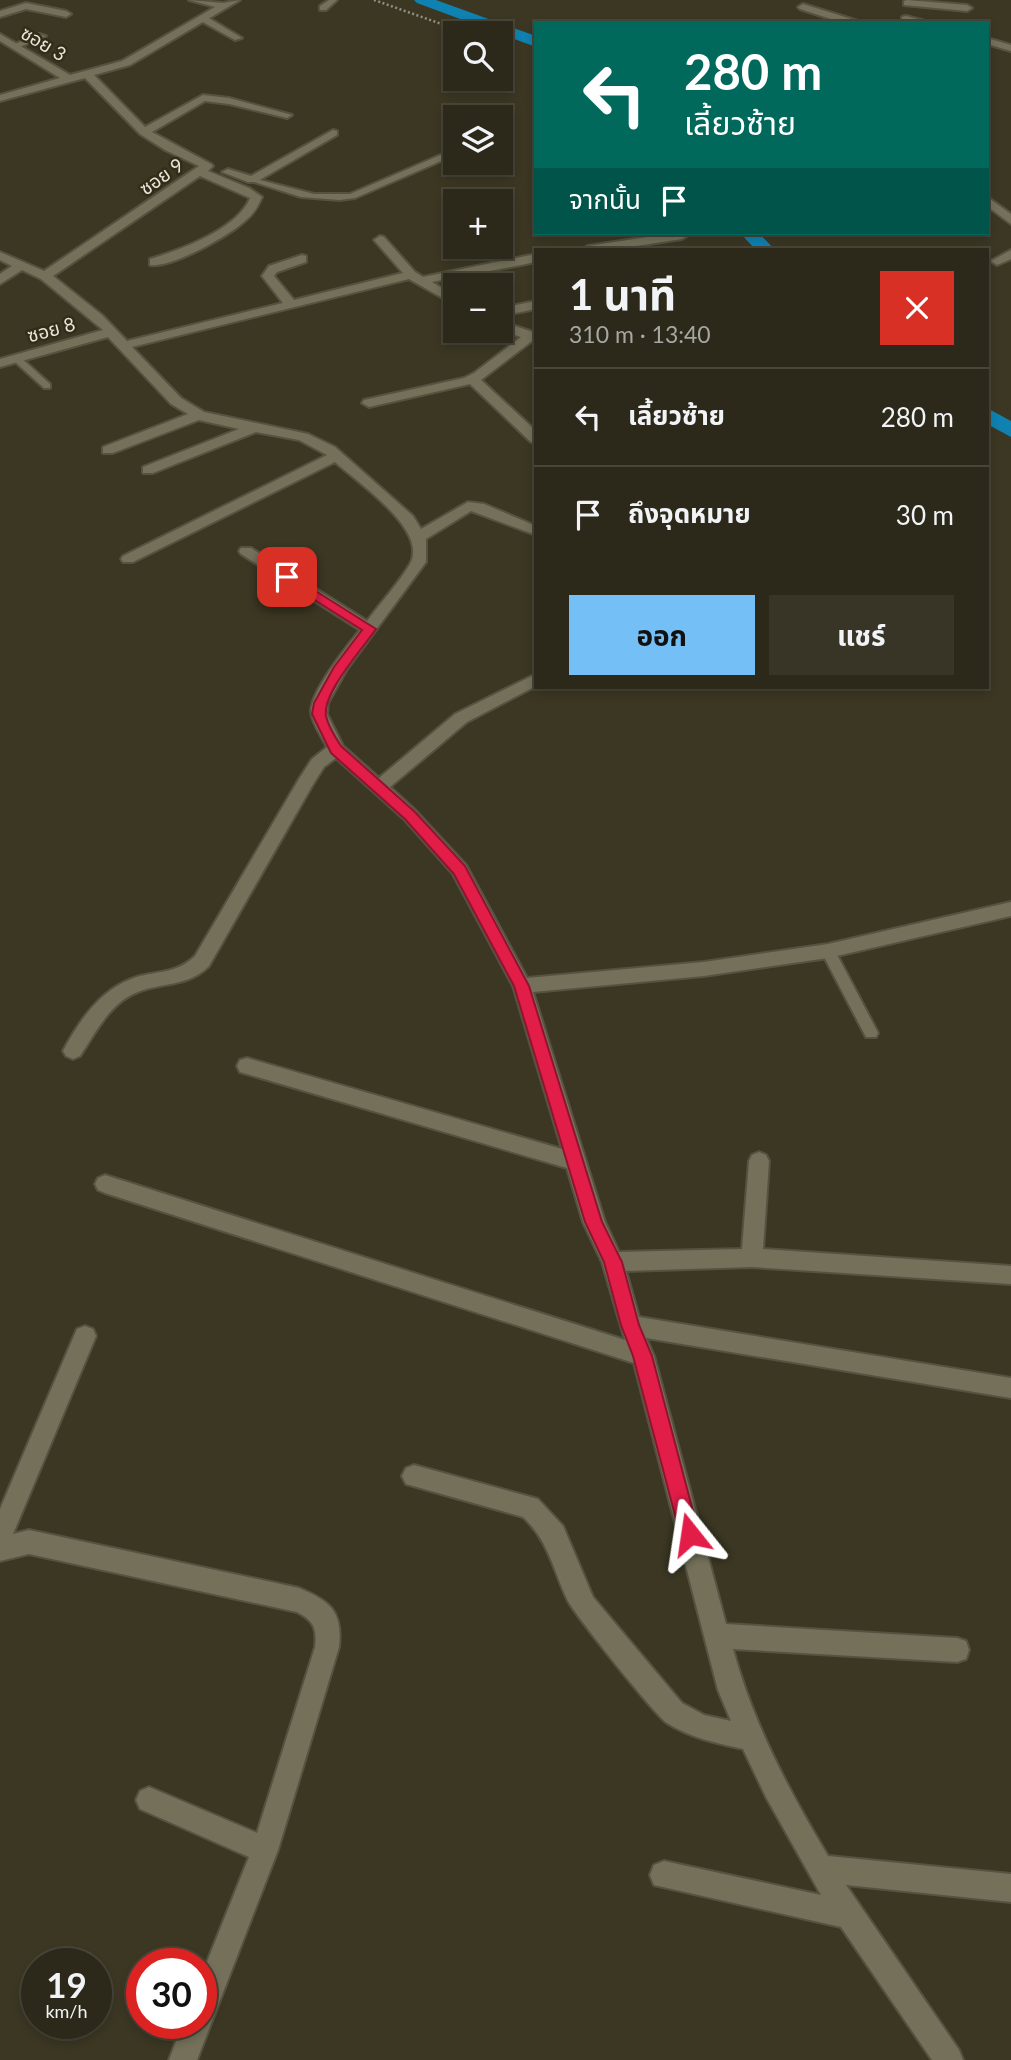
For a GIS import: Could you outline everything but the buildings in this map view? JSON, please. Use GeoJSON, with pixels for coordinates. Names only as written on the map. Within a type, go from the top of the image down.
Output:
{"type":"FeatureCollection","features":[{"type":"Feature","properties":{"kind":"street"},"geometry":{"type":"LineString","coordinates":[[194,0],[224,6]]}},
{"type":"Feature","properties":{"kind":"street"},"geometry":{"type":"LineString","coordinates":[[0,97],[126,63],[235,0]]}},
{"type":"Feature","properties":{"kind":"street"},"geometry":{"type":"LineString","coordinates":[[906,21],[906,1],[967,8]]}},
{"type":"Feature","properties":{"kind":"street"},"geometry":{"type":"LineString","coordinates":[[0,14],[26,6],[66,14]]}},
{"type":"Feature","properties":{"kind":"street"},"geometry":{"type":"LineString","coordinates":[[803,7],[848,21]]}},
{"type":"Feature","properties":{"kind":"street","name":"ซอย 3"},"geometry":{"type":"LineString","coordinates":[[0,37],[69,79]]}},
{"type":"Feature","properties":{"kind":"street"},"geometry":{"type":"LineString","coordinates":[[989,42],[1011,48]]}},
{"type":"Feature","properties":{"kind":"street","name":"ซอย 9"},"geometry":{"type":"LineString","coordinates":[[45,276],[203,169],[144,132],[88,75]]}},
{"type":"Feature","properties":{"kind":"street"},"geometry":{"type":"LineString","coordinates":[[144,132],[202,98],[229,101],[287,115]]}},
{"type":"Feature","properties":{"kind":"street"},"geometry":{"type":"LineString","coordinates":[[203,169],[252,180],[332,133]]}},
{"type":"Feature","properties":{"kind":"street"},"geometry":{"type":"LineString","coordinates":[[154,262],[176,255],[220,233],[240,220],[256,203],[256,197],[203,169]]}},
{"type":"Feature","properties":{"kind":"street"},"geometry":{"type":"LineString","coordinates":[[989,203],[1011,220]]}},
{"type":"Feature","properties":{"kind":"street"},"geometry":{"type":"LineString","coordinates":[[601,248],[682,236]]}},
{"type":"Feature","properties":{"kind":"street"},"geometry":{"type":"LineString","coordinates":[[380,240],[416,278],[443,294]]}},
{"type":"Feature","properties":{"kind":"street"},"geometry":{"type":"LineString","coordinates":[[997,261],[1011,254]]}},
{"type":"Feature","properties":{"kind":"street"},"geometry":{"type":"LineString","coordinates":[[0,256],[45,276],[98,318],[176,401],[216,421],[303,437],[337,455],[408,519],[419,537],[419,562],[340,667],[320,703],[319,714],[336,749],[410,815],[460,870],[522,986],[594,1222],[613,1262],[630,1325],[643,1356],[731,1690],[750,1738],[790,1819],[882,1968],[949,2060]]}},
{"type":"Feature","properties":{"kind":"street","name":"ซอย 8"},"geometry":{"type":"LineString","coordinates":[[0,363],[416,278],[534,258]]}},
{"type":"Feature","properties":{"kind":"street"},"geometry":{"type":"LineString","coordinates":[[291,304],[268,276],[273,269],[302,259]]}},
{"type":"Feature","properties":{"kind":"street"},"geometry":{"type":"LineString","coordinates":[[0,281],[21,265]]}},
{"type":"Feature","properties":{"kind":"street"},"geometry":{"type":"LineString","coordinates":[[513,309],[534,305]]}},
{"type":"Feature","properties":{"kind":"street"},"geometry":{"type":"LineString","coordinates":[[513,330],[532,338]]}},
{"type":"Feature","properties":{"kind":"street"},"geometry":{"type":"LineString","coordinates":[[369,403],[472,379],[532,338]]}},
{"type":"Feature","properties":{"kind":"street"},"geometry":{"type":"LineString","coordinates":[[472,379],[534,437]]}},
{"type":"Feature","properties":{"kind":"street"},"geometry":{"type":"LineString","coordinates":[[108,450],[200,415]]}},
{"type":"Feature","properties":{"kind":"street"},"geometry":{"type":"LineString","coordinates":[[148,470],[256,428]]}},
{"type":"Feature","properties":{"kind":"street"},"geometry":{"type":"LineString","coordinates":[[128,559],[337,455]]}},
{"type":"Feature","properties":{"kind":"street"},"geometry":{"type":"LineString","coordinates":[[419,537],[468,506],[480,507],[534,529]]}},
{"type":"Feature","properties":{"kind":"street"},"geometry":{"type":"LineString","coordinates":[[246,551],[369,629]]}},
{"type":"Feature","properties":{"kind":"street"},"geometry":{"type":"LineString","coordinates":[[380,787],[461,718],[534,680]]}},
{"type":"Feature","properties":{"kind":"street"},"geometry":{"type":"LineString","coordinates":[[73,1051],[108,1003],[120,993],[131,986],[179,978],[194,971],[305,782],[318,763],[336,749]]}},
{"type":"Feature","properties":{"kind":"street"},"geometry":{"type":"LineString","coordinates":[[522,986],[704,969],[828,951],[1010,913]]}},
{"type":"Feature","properties":{"kind":"street"},"geometry":{"type":"LineString","coordinates":[[247,1066],[575,1161]]}},
{"type":"Feature","properties":{"kind":"street"},"geometry":{"type":"LineString","coordinates":[[752,1258],[758,1161]]}},
{"type":"Feature","properties":{"kind":"street"},"geometry":{"type":"LineString","coordinates":[[105,1184],[643,1356]]}},
{"type":"Feature","properties":{"kind":"street"},"geometry":{"type":"LineString","coordinates":[[613,1262],[752,1258],[1011,1275]]}},
{"type":"Feature","properties":{"kind":"street"},"geometry":{"type":"LineString","coordinates":[[630,1325],[1011,1388]]}},
{"type":"Feature","properties":{"kind":"street"},"geometry":{"type":"LineString","coordinates":[[0,1537],[85,1336]]}},
{"type":"Feature","properties":{"kind":"street"},"geometry":{"type":"LineString","coordinates":[[414,1476],[530,1507],[546,1518],[560,1541],[585,1608],[673,1712],[701,1727],[750,1738]]}},
{"type":"Feature","properties":{"kind":"street"},"geometry":{"type":"LineString","coordinates":[[0,1549],[29,1542],[299,1600],[318,1609],[327,1620],[327,1647],[265,1850],[217,1972]]}},
{"type":"Feature","properties":{"kind":"street"},"geometry":{"type":"LineString","coordinates":[[716,1636],[957,1650]]}},
{"type":"Feature","properties":{"kind":"street"},"geometry":{"type":"LineString","coordinates":[[149,1800],[265,1850]]}},
{"type":"Feature","properties":{"kind":"street"},"geometry":{"type":"LineString","coordinates":[[821,1869],[1011,1888]]}},
{"type":"Feature","properties":{"kind":"street"},"geometry":{"type":"LineString","coordinates":[[664,1875],[850,1915]]}},
{"type":"Feature","properties":{"kind":"street"},"geometry":{"type":"LineString","coordinates":[[183,2060],[191,2039]]}},
{"type":"Feature","properties":{"kind":"lane"},"geometry":{"type":"LineString","coordinates":[[324,8],[333,0]]}},
{"type":"Feature","properties":{"kind":"lane"},"geometry":{"type":"LineString","coordinates":[[204,19],[239,38]]}},
{"type":"Feature","properties":{"kind":"lane"},"geometry":{"type":"LineString","coordinates":[[14,46],[42,36]]}},
{"type":"Feature","properties":{"kind":"lane"},"geometry":{"type":"LineString","coordinates":[[252,180],[317,199],[337,199],[352,196],[443,157]]}},
{"type":"Feature","properties":{"kind":"lane"},"geometry":{"type":"LineString","coordinates":[[16,358],[47,386]]}},
{"type":"Feature","properties":{"kind":"lane"},"geometry":{"type":"LineString","coordinates":[[828,951],[871,1033]]}},
{"type":"Feature","properties":{"kind":"path"},"geometry":{"type":"LineString","coordinates":[[374,0],[443,24]]}},
{"type":"Feature","properties":{"kind":"waterway"},"geometry":{"type":"LineString","coordinates":[[422,0],[534,41]]}},
{"type":"Feature","properties":{"kind":"waterway"},"geometry":{"type":"LineString","coordinates":[[751,235],[764,248]]}},
{"type":"Feature","properties":{"kind":"waterway"},"geometry":{"type":"LineString","coordinates":[[989,415],[1011,431]]}},
{"type":"Feature","properties":{"kind":"route"},"geometry":{"type":"LineString","coordinates":[[287,577],[369,629],[340,667],[320,703],[319,714],[327,734],[336,749],[352,766],[410,815],[460,870],[522,986],[594,1222],[613,1262],[630,1325],[643,1356],[690,1534]]}}]}
